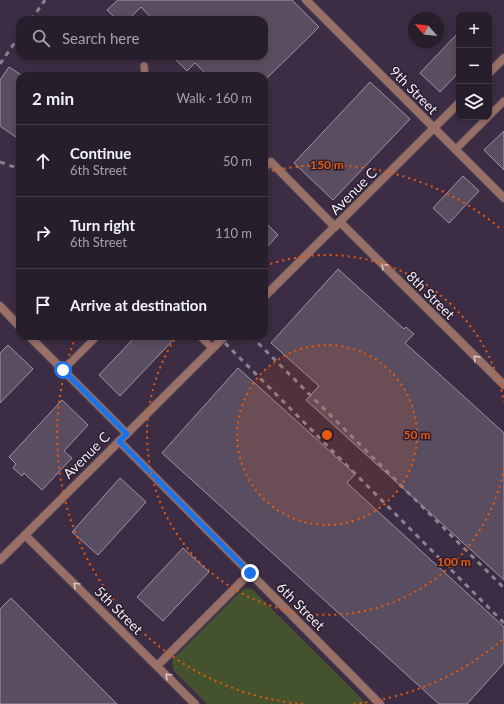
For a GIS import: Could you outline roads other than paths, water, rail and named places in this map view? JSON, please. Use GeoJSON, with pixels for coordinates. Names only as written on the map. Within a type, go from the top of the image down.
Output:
{"type":"FeatureCollection","features":[{"type":"Feature","properties":{"kind":"street","name":"9th Street"},"geometry":{"type":"LineString","coordinates":[[306,0],[504,198]]}},
{"type":"Feature","properties":{"kind":"street"},"geometry":{"type":"LineString","coordinates":[[492,70],[504,58]]}},
{"type":"Feature","properties":{"kind":"street","name":"Avenue C"},"geometry":{"type":"LineString","coordinates":[[268,293],[456,106]]}},
{"type":"Feature","properties":{"kind":"street","name":"8th Street"},"geometry":{"type":"LineString","coordinates":[[271,162],[338,224],[504,386]]}},
{"type":"Feature","properties":{"kind":"street"},"geometry":{"type":"LineString","coordinates":[[0,306],[16,322]]}},
{"type":"Feature","properties":{"kind":"street"},"geometry":{"type":"LineString","coordinates":[[33,340],[127,434]]}},
{"type":"Feature","properties":{"kind":"street","name":"Avenue C"},"geometry":{"type":"LineString","coordinates":[[0,560],[221,340]]}},
{"type":"Feature","properties":{"kind":"street","name":"6th Street"},"geometry":{"type":"LineString","coordinates":[[119,441],[380,704]]}},
{"type":"Feature","properties":{"kind":"street","name":"5th Street"},"geometry":{"type":"LineString","coordinates":[[25,535],[195,704]]}},
{"type":"Feature","properties":{"kind":"street"},"geometry":{"type":"LineString","coordinates":[[157,666],[250,573]]}},
{"type":"Feature","properties":{"kind":"lane"},"geometry":{"type":"LineString","coordinates":[[144,66],[145,72]]}},
{"type":"Feature","properties":{"kind":"lane"},"geometry":{"type":"LineString","coordinates":[[492,112],[504,101]]}},
{"type":"Feature","properties":{"kind":"lane"},"geometry":{"type":"LineString","coordinates":[[456,149],[484,120]]}},
{"type":"Feature","properties":{"kind":"lane"},"geometry":{"type":"LineString","coordinates":[[63,370],[92,340]]}},
{"type":"Feature","properties":{"kind":"lane"},"geometry":{"type":"LineString","coordinates":[[204,340],[212,348]]}},
{"type":"Feature","properties":{"kind":"railway"},"geometry":{"type":"LineString","coordinates":[[34,16],[45,0]]}},
{"type":"Feature","properties":{"kind":"railway"},"geometry":{"type":"LineString","coordinates":[[0,64],[16,41]]}},
{"type":"Feature","properties":{"kind":"railway"},"geometry":{"type":"LineString","coordinates":[[0,162],[16,168]]}},
{"type":"Feature","properties":{"kind":"railway"},"geometry":{"type":"LineString","coordinates":[[222,340],[504,623]]}},
{"type":"Feature","properties":{"kind":"railway"},"geometry":{"type":"LineString","coordinates":[[255,340],[504,588]]}}]}
